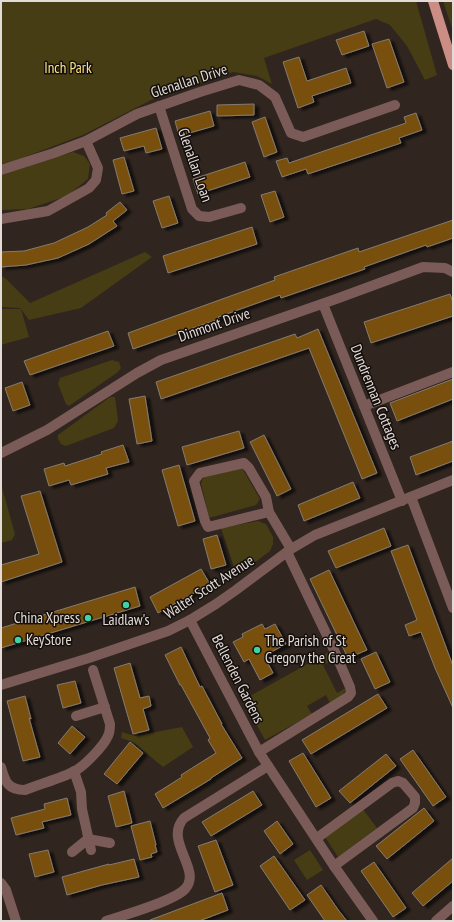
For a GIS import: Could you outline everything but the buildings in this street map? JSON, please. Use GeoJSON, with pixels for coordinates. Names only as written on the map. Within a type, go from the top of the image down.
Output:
{"type":"FeatureCollection","features":[{"type":"Feature","properties":{"kind":"main road"},"geometry":{"type":"LineString","coordinates":[[433,1],[453,65]]}},
{"type":"Feature","properties":{"kind":"street","name":"Glenallan Drive"},"geometry":{"type":"LineString","coordinates":[[1,170],[86,141],[137,114],[239,80],[259,85],[275,97],[291,133],[303,137],[395,105]]}},
{"type":"Feature","properties":{"kind":"street","name":"Glenallan Loan"},"geometry":{"type":"LineString","coordinates":[[159,106],[192,209],[199,216],[209,217],[240,207]]}},
{"type":"Feature","properties":{"kind":"street"},"geometry":{"type":"LineString","coordinates":[[1,219],[48,211],[89,188],[96,180],[98,168],[86,141]]}},
{"type":"Feature","properties":{"kind":"street","name":"Dinmont Drive"},"geometry":{"type":"LineString","coordinates":[[1,453],[47,430],[137,372],[161,360],[323,304],[423,267],[445,268],[453,272]]}},
{"type":"Feature","properties":{"kind":"street","name":"Dundrennan Cottages"},"geometry":{"type":"LineString","coordinates":[[323,304],[364,406],[407,499],[453,608]]}},
{"type":"Feature","properties":{"kind":"street"},"geometry":{"type":"LineString","coordinates":[[364,406],[453,372]]}},
{"type":"Feature","properties":{"kind":"street"},"geometry":{"type":"LineString","coordinates":[[259,752],[348,697],[351,693],[350,687],[334,650],[289,550],[269,512],[266,497],[249,468],[244,463],[200,473],[194,481],[208,527],[269,512]]}},
{"type":"Feature","properties":{"kind":"street","name":"Walter Scott Avenue"},"geometry":{"type":"LineString","coordinates":[[1,685],[136,643],[168,631],[190,620],[236,590],[289,550],[315,535],[453,480]]}},
{"type":"Feature","properties":{"kind":"street","name":"Bellenden Gardens"},"geometry":{"type":"LineString","coordinates":[[190,620],[259,752],[334,866],[373,921]]}},
{"type":"Feature","properties":{"kind":"street"},"geometry":{"type":"LineString","coordinates":[[1,767],[4,778],[12,788],[26,790],[74,771],[87,761],[103,744],[109,734],[110,724],[93,670]]}},
{"type":"Feature","properties":{"kind":"street"},"geometry":{"type":"LineString","coordinates":[[76,716],[105,707]]}},
{"type":"Feature","properties":{"kind":"street"},"geometry":{"type":"LineString","coordinates":[[106,921],[166,900],[185,889],[189,883],[190,875],[177,839],[176,832],[179,824],[184,818],[268,766]]}},
{"type":"Feature","properties":{"kind":"street"},"geometry":{"type":"LineString","coordinates":[[74,771],[81,792],[82,809],[91,850]]}},
{"type":"Feature","properties":{"kind":"street"},"geometry":{"type":"LineString","coordinates":[[317,838],[392,783],[398,781],[403,783],[415,797],[415,803],[412,808],[334,866]]}},
{"type":"Feature","properties":{"kind":"street"},"geometry":{"type":"LineString","coordinates":[[72,852],[88,839],[110,843]]}},
{"type":"Feature","properties":{"kind":"street"},"geometry":{"type":"LineString","coordinates":[[1,882],[6,890],[16,921]]}},
{"type":"Feature","properties":{"kind":"street"},"geometry":{"type":"LineString","coordinates":[[436,921],[453,906]]}},
{"type":"Feature","properties":{"kind":"green space","name":"Inch Park"},"geometry":{"type":"Polygon","coordinates":[[[1,1],[416,1],[437,75],[425,80],[407,46],[390,25],[376,19],[264,58],[272,84],[257,76],[233,72],[155,98],[83,135],[17,160],[1,164],[1,1]]]}},
{"type":"Feature","properties":{"kind":"green space"},"geometry":{"type":"Polygon","coordinates":[[[443,1],[453,1],[453,31],[443,1]]]}},
{"type":"Feature","properties":{"kind":"green space"},"geometry":{"type":"Polygon","coordinates":[[[73,152],[84,156],[90,164],[88,179],[67,196],[28,209],[1,210],[1,175],[73,152]]]}},
{"type":"Feature","properties":{"kind":"green space"},"geometry":{"type":"Polygon","coordinates":[[[145,252],[152,257],[81,308],[29,320],[20,308],[1,307],[1,276],[5,278],[30,303],[145,252]]]}},
{"type":"Feature","properties":{"kind":"green space"},"geometry":{"type":"Polygon","coordinates":[[[1,309],[21,309],[29,337],[1,345],[1,309]]]}},
{"type":"Feature","properties":{"kind":"green space"},"geometry":{"type":"Polygon","coordinates":[[[112,360],[119,362],[121,368],[118,372],[69,406],[66,404],[58,384],[60,378],[112,360]]]}},
{"type":"Feature","properties":{"kind":"green space"},"geometry":{"type":"Polygon","coordinates":[[[110,397],[115,397],[118,421],[114,428],[66,446],[61,444],[58,439],[58,435],[110,397]]]}},
{"type":"Feature","properties":{"kind":"green space"},"geometry":{"type":"Polygon","coordinates":[[[242,468],[260,499],[256,505],[209,518],[201,483],[204,476],[242,468]]]}},
{"type":"Feature","properties":{"kind":"green space"},"geometry":{"type":"Polygon","coordinates":[[[1,484],[15,534],[12,540],[1,543],[1,484]]]}},
{"type":"Feature","properties":{"kind":"green space"},"geometry":{"type":"Polygon","coordinates":[[[258,521],[266,524],[273,537],[273,544],[270,551],[237,576],[221,528],[258,521]]]}},
{"type":"Feature","properties":{"kind":"green space"},"geometry":{"type":"Polygon","coordinates":[[[329,652],[332,661],[323,665],[337,693],[346,688],[344,694],[330,703],[326,695],[307,706],[312,714],[265,740],[243,700],[329,652]]]}},
{"type":"Feature","properties":{"kind":"green space"},"geometry":{"type":"Polygon","coordinates":[[[182,727],[193,747],[163,767],[133,742],[121,738],[122,732],[135,736],[182,727]]]}},
{"type":"Feature","properties":{"kind":"green space"},"geometry":{"type":"Polygon","coordinates":[[[362,808],[377,828],[338,857],[325,837],[362,808]]]}},
{"type":"Feature","properties":{"kind":"green space"},"geometry":{"type":"Polygon","coordinates":[[[310,850],[323,870],[307,880],[294,860],[310,850]]]}},
{"type":"Feature","properties":{"kind":"place","name":"Laidlaw's"},"geometry":{"type":"Point","coordinates":[126,605]}},
{"type":"Feature","properties":{"kind":"place","name":"China Xpress"},"geometry":{"type":"Point","coordinates":[88,618]}},
{"type":"Feature","properties":{"kind":"place","name":"KeyStore"},"geometry":{"type":"Point","coordinates":[18,640]}},
{"type":"Feature","properties":{"kind":"place","name":"The Parish of St Gregory the Great"},"geometry":{"type":"Point","coordinates":[257,650]}}]}
